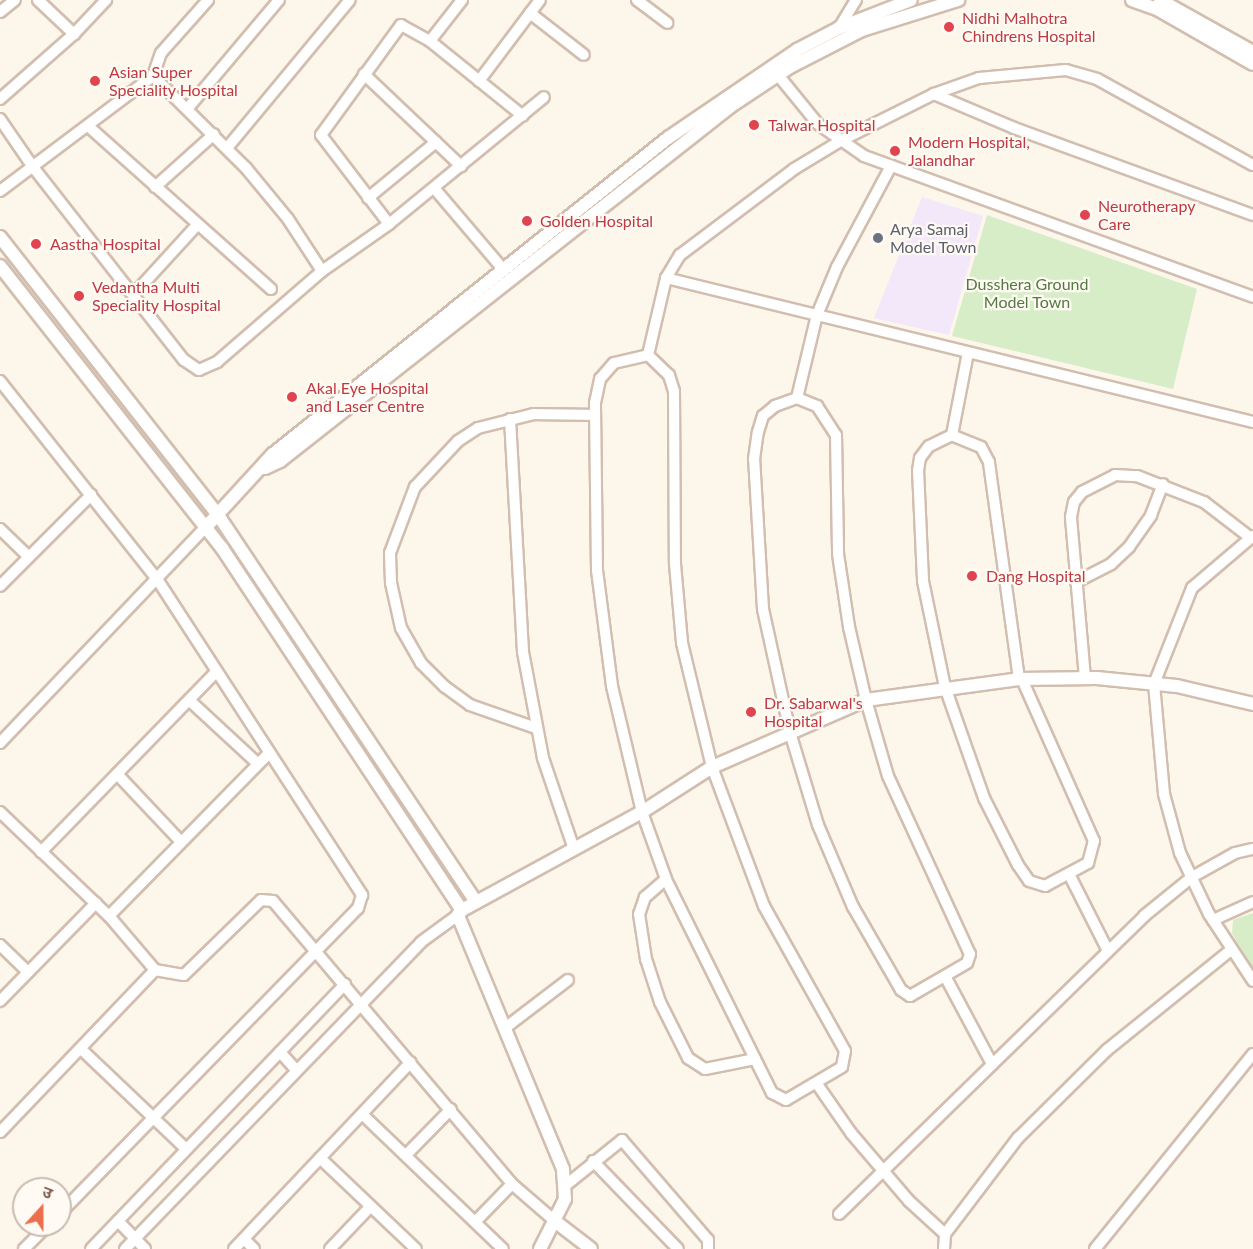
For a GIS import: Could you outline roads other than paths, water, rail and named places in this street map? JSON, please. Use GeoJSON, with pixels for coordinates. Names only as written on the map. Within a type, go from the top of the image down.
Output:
{"type":"FeatureCollection","features":[{"type":"Feature","properties":{"kind":"street"},"geometry":{"type":"LineString","coordinates":[[0,12],[15,0]]}},
{"type":"Feature","properties":{"kind":"street"},"geometry":{"type":"LineString","coordinates":[[38,0],[74,34]]}},
{"type":"Feature","properties":{"kind":"street"},"geometry":{"type":"LineString","coordinates":[[0,99],[74,34],[106,0]]}},
{"type":"Feature","properties":{"kind":"street"},"geometry":{"type":"LineString","coordinates":[[0,191],[153,76],[161,53],[208,0]]}},
{"type":"Feature","properties":{"kind":"street"},"geometry":{"type":"LineString","coordinates":[[188,108],[279,0]]}},
{"type":"Feature","properties":{"kind":"street"},"geometry":{"type":"LineString","coordinates":[[227,148],[350,0]]}},
{"type":"Feature","properties":{"kind":"street"},"geometry":{"type":"LineString","coordinates":[[430,41],[462,0]]}},
{"type":"Feature","properties":{"kind":"street"},"geometry":{"type":"LineString","coordinates":[[479,81],[540,0]]}},
{"type":"Feature","properties":{"kind":"street"},"geometry":{"type":"LineString","coordinates":[[637,0],[667,23]]}},
{"type":"Feature","properties":{"kind":"street"},"geometry":{"type":"LineString","coordinates":[[839,28],[856,0]]}},
{"type":"Feature","properties":{"kind":"street"},"geometry":{"type":"LineString","coordinates":[[0,743],[262,470],[273,454],[503,269],[722,98],[839,28],[911,0]]}},
{"type":"Feature","properties":{"kind":"street"},"geometry":{"type":"LineString","coordinates":[[262,470],[280,461],[731,106],[778,75],[862,30],[958,0]]}},
{"type":"Feature","properties":{"kind":"street"},"geometry":{"type":"LineString","coordinates":[[1132,0],[1159,10],[1253,64]]}},
{"type":"Feature","properties":{"kind":"street"},"geometry":{"type":"LineString","coordinates":[[1160,0],[1253,52]]}},
{"type":"Feature","properties":{"kind":"street"},"geometry":{"type":"LineString","coordinates":[[530,13],[584,55]]}},
{"type":"Feature","properties":{"kind":"street"},"geometry":{"type":"LineString","coordinates":[[389,224],[321,135],[401,25],[430,41],[523,116]]}},
{"type":"Feature","properties":{"kind":"street"},"geometry":{"type":"LineString","coordinates":[[648,355],[666,278],[680,255],[794,169],[842,140],[934,94],[979,78],[1066,70],[1130,93],[1253,165]]}},
{"type":"Feature","properties":{"kind":"street"},"geometry":{"type":"LineString","coordinates":[[364,74],[461,166]]}},
{"type":"Feature","properties":{"kind":"street"},"geometry":{"type":"LineString","coordinates":[[778,75],[818,124],[864,156],[1253,297]]}},
{"type":"Feature","properties":{"kind":"street"},"geometry":{"type":"LineString","coordinates":[[153,76],[227,148],[288,219],[322,271]]}},
{"type":"Feature","properties":{"kind":"street"},"geometry":{"type":"LineString","coordinates":[[934,94],[1014,128],[1253,215]]}},
{"type":"Feature","properties":{"kind":"street"},"geometry":{"type":"LineString","coordinates":[[0,119],[33,167],[184,360],[199,369],[217,362],[322,271],[389,224],[544,97]]}},
{"type":"Feature","properties":{"kind":"street"},"geometry":{"type":"LineString","coordinates":[[88,126],[271,289]]}},
{"type":"Feature","properties":{"kind":"street"},"geometry":{"type":"LineString","coordinates":[[155,187],[214,134]]}},
{"type":"Feature","properties":{"kind":"street"},"geometry":{"type":"LineString","coordinates":[[368,198],[436,142]]}},
{"type":"Feature","properties":{"kind":"street"},"geometry":{"type":"LineString","coordinates":[[797,398],[817,315],[837,267],[891,166]]}},
{"type":"Feature","properties":{"kind":"street"},"geometry":{"type":"LineString","coordinates":[[434,188],[503,269]]}},
{"type":"Feature","properties":{"kind":"street"},"geometry":{"type":"LineString","coordinates":[[134,294],[197,225]]}},
{"type":"Feature","properties":{"kind":"street"},"geometry":{"type":"LineString","coordinates":[[0,237],[218,515],[476,902]]}},
{"type":"Feature","properties":{"kind":"street"},"geometry":{"type":"LineString","coordinates":[[0,266],[206,527],[460,912],[555,1146],[566,1185],[565,1199],[556,1222],[540,1249]]}},
{"type":"Feature","properties":{"kind":"street"},"geometry":{"type":"LineString","coordinates":[[666,278],[1253,422]]}},
{"type":"Feature","properties":{"kind":"street"},"geometry":{"type":"LineString","coordinates":[[952,435],[968,352]]}},
{"type":"Feature","properties":{"kind":"street"},"geometry":{"type":"LineString","coordinates":[[648,355],[669,375],[674,391],[675,564],[682,643],[712,767],[764,906],[845,1051],[842,1067],[817,1084],[786,1100],[778,1098],[755,1059],[666,879],[642,812],[612,686],[597,570],[595,415],[600,379],[614,363],[648,355]]}},
{"type":"Feature","properties":{"kind":"street"},"geometry":{"type":"LineString","coordinates":[[0,381],[158,579],[362,895],[358,908],[315,950],[156,1119],[72,1201]]}},
{"type":"Feature","properties":{"kind":"street"},"geometry":{"type":"LineString","coordinates":[[797,398],[817,406],[837,435],[838,554],[849,627],[866,700],[892,786],[969,950],[967,963],[916,995],[910,996],[902,990],[853,907],[819,825],[790,732],[763,609],[754,459],[763,416],[776,406],[797,398]]}},
{"type":"Feature","properties":{"kind":"street"},"geometry":{"type":"LineString","coordinates":[[536,728],[494,716],[445,687],[422,663],[401,627],[391,583],[390,552],[415,487],[458,441],[478,428],[534,414],[595,415]]}},
{"type":"Feature","properties":{"kind":"street"},"geometry":{"type":"LineString","coordinates":[[510,419],[516,567],[536,728],[552,792],[573,846]]}},
{"type":"Feature","properties":{"kind":"street"},"geometry":{"type":"LineString","coordinates":[[952,435],[981,447],[989,462],[1020,679],[1094,841],[1092,858],[1069,874],[1038,886],[1017,865],[984,798],[945,687],[923,581],[918,470],[920,458],[929,446],[952,435]]}},
{"type":"Feature","properties":{"kind":"street"},"geometry":{"type":"LineString","coordinates":[[1085,678],[1071,517],[1074,502],[1082,492],[1115,475],[1137,476],[1163,484],[1204,502],[1252,537],[1192,588],[1154,684],[1164,794],[1180,853],[1213,920],[1253,981]]}},
{"type":"Feature","properties":{"kind":"street"},"geometry":{"type":"LineString","coordinates":[[1076,582],[1111,564],[1129,547],[1151,515],[1163,484]]}},
{"type":"Feature","properties":{"kind":"street"},"geometry":{"type":"LineString","coordinates":[[0,586],[91,495]]}},
{"type":"Feature","properties":{"kind":"street"},"geometry":{"type":"LineString","coordinates":[[0,529],[28,556]]}},
{"type":"Feature","properties":{"kind":"street"},"geometry":{"type":"LineString","coordinates":[[41,852],[216,672]]}},
{"type":"Feature","properties":{"kind":"street"},"geometry":{"type":"LineString","coordinates":[[125,1249],[421,942],[476,902],[573,846],[642,812],[712,767],[866,700],[945,687],[1020,679],[1085,678],[1154,684],[1253,704]]}},
{"type":"Feature","properties":{"kind":"street"},"geometry":{"type":"LineString","coordinates":[[189,700],[257,763]]}},
{"type":"Feature","properties":{"kind":"street"},"geometry":{"type":"LineString","coordinates":[[109,916],[269,753]]}},
{"type":"Feature","properties":{"kind":"street"},"geometry":{"type":"LineString","coordinates":[[117,774],[181,842]]}},
{"type":"Feature","properties":{"kind":"street"},"geometry":{"type":"LineString","coordinates":[[0,812],[109,916],[155,970],[184,975],[264,898],[273,901],[513,1184],[591,1249]]}},
{"type":"Feature","properties":{"kind":"street"},"geometry":{"type":"LineString","coordinates":[[839,1214],[885,1172],[1108,951],[1192,877],[1235,853],[1253,849]]}},
{"type":"Feature","properties":{"kind":"street"},"geometry":{"type":"LineString","coordinates":[[1069,874],[1108,951]]}},
{"type":"Feature","properties":{"kind":"street"},"geometry":{"type":"LineString","coordinates":[[666,879],[645,897],[639,914],[646,960],[660,1002],[688,1058],[705,1069],[755,1059]]}},
{"type":"Feature","properties":{"kind":"street"},"geometry":{"type":"LineString","coordinates":[[0,1001],[96,903]]}},
{"type":"Feature","properties":{"kind":"street"},"geometry":{"type":"LineString","coordinates":[[1213,920],[1253,903]]}},
{"type":"Feature","properties":{"kind":"street"},"geometry":{"type":"LineString","coordinates":[[0,945],[28,972]]}},
{"type":"Feature","properties":{"kind":"street"},"geometry":{"type":"LineString","coordinates":[[944,1249],[945,1234],[1026,1130],[1107,1050],[1231,950]]}},
{"type":"Feature","properties":{"kind":"street"},"geometry":{"type":"LineString","coordinates":[[0,1132],[155,970]]}},
{"type":"Feature","properties":{"kind":"street"},"geometry":{"type":"LineString","coordinates":[[945,976],[992,1064]]}},
{"type":"Feature","properties":{"kind":"street"},"geometry":{"type":"LineString","coordinates":[[506,1028],[568,980]]}},
{"type":"Feature","properties":{"kind":"street"},"geometry":{"type":"LineString","coordinates":[[91,1249],[345,984]]}},
{"type":"Feature","properties":{"kind":"street"},"geometry":{"type":"LineString","coordinates":[[81,1049],[186,1149]]}},
{"type":"Feature","properties":{"kind":"street"},"geometry":{"type":"LineString","coordinates":[[280,1052],[296,1070]]}},
{"type":"Feature","properties":{"kind":"street"},"geometry":{"type":"LineString","coordinates":[[1095,1249],[1253,1054]]}},
{"type":"Feature","properties":{"kind":"street"},"geometry":{"type":"LineString","coordinates":[[234,1249],[411,1062]]}},
{"type":"Feature","properties":{"kind":"street"},"geometry":{"type":"LineString","coordinates":[[817,1084],[851,1133],[945,1234]]}},
{"type":"Feature","properties":{"kind":"street"},"geometry":{"type":"LineString","coordinates":[[406,1155],[451,1109]]}},
{"type":"Feature","properties":{"kind":"street"},"geometry":{"type":"LineString","coordinates":[[362,1113],[502,1249]]}},
{"type":"Feature","properties":{"kind":"street"},"geometry":{"type":"LineString","coordinates":[[566,1185],[618,1140],[626,1142],[708,1240],[708,1249]]}},
{"type":"Feature","properties":{"kind":"street"},"geometry":{"type":"LineString","coordinates":[[320,1158],[416,1249]]}},
{"type":"Feature","properties":{"kind":"street"},"geometry":{"type":"LineString","coordinates":[[592,1161],[678,1249]]}},
{"type":"Feature","properties":{"kind":"street"},"geometry":{"type":"LineString","coordinates":[[475,1222],[513,1184]]}},
{"type":"Feature","properties":{"kind":"street"},"geometry":{"type":"LineString","coordinates":[[330,1249],[371,1206]]}},
{"type":"Feature","properties":{"kind":"street"},"geometry":{"type":"LineString","coordinates":[[118,1221],[146,1249]]}},
{"type":"Feature","properties":{"kind":"street"},"geometry":{"type":"LineString","coordinates":[[24,1249],[36,1237]]}},
{"type":"Feature","properties":{"kind":"street"},"geometry":{"type":"LineString","coordinates":[[244,1239],[254,1249]]}},
{"type":"Feature","properties":{"kind":"place","name":"Nidhi Malhotra Chindrens Hospital"},"geometry":{"type":"Point","coordinates":[949,27]}},
{"type":"Feature","properties":{"kind":"place","name":"Asian Super Speciality Hospital"},"geometry":{"type":"Point","coordinates":[95,81]}},
{"type":"Feature","properties":{"kind":"place","name":"Talwar Hospital"},"geometry":{"type":"Point","coordinates":[754,125]}},
{"type":"Feature","properties":{"kind":"place","name":"Modern Hospital, Jalandhar"},"geometry":{"type":"Point","coordinates":[895,151]}},
{"type":"Feature","properties":{"kind":"place","name":"Neurotherapy Care"},"geometry":{"type":"Point","coordinates":[1085,215]}},
{"type":"Feature","properties":{"kind":"place","name":"Golden Hospital"},"geometry":{"type":"Point","coordinates":[527,221]}},
{"type":"Feature","properties":{"kind":"place","name":"Arya Samaj Model Town"},"geometry":{"type":"Point","coordinates":[878,238]}},
{"type":"Feature","properties":{"kind":"place","name":"Aastha Hospital"},"geometry":{"type":"Point","coordinates":[36,244]}},
{"type":"Feature","properties":{"kind":"place","name":"Vedantha Multi Speciality Hospital"},"geometry":{"type":"Point","coordinates":[79,296]}},
{"type":"Feature","properties":{"kind":"place","name":"Akal Eye Hospital and Laser Centre"},"geometry":{"type":"Point","coordinates":[292,397]}},
{"type":"Feature","properties":{"kind":"place","name":"Dang Hospital"},"geometry":{"type":"Point","coordinates":[972,576]}},
{"type":"Feature","properties":{"kind":"place","name":"Dr. Sabarwal's Hospital"},"geometry":{"type":"Point","coordinates":[751,712]}},
{"type":"Feature","properties":{"kind":"park label","name":"Dusshera Ground Model Town"},"geometry":{"type":"Point","coordinates":[1027,293]}}]}
